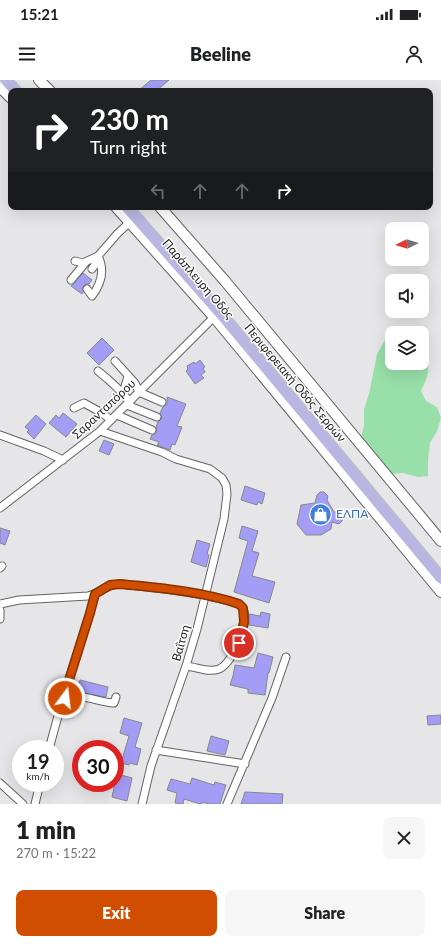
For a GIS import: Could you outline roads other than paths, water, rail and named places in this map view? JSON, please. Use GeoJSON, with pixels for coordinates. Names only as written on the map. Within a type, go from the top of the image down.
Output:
{"type":"FeatureCollection","features":[{"type":"Feature","properties":{"kind":"main road"},"geometry":{"type":"LineString","coordinates":[[6,80],[13,88]]}},
{"type":"Feature","properties":{"kind":"main road","name":"Περιφερειακή Οδός Σερρών"},"geometry":{"type":"LineString","coordinates":[[130,210],[222,315],[441,578]]}},
{"type":"Feature","properties":{"kind":"street"},"geometry":{"type":"LineString","coordinates":[[39,80],[47,88]]}},
{"type":"Feature","properties":{"kind":"street"},"geometry":{"type":"LineString","coordinates":[[0,87],[8,95]]}},
{"type":"Feature","properties":{"kind":"street","name":"Παράπλευρη Οδός"},"geometry":{"type":"LineString","coordinates":[[119,210],[214,316],[441,592]]}},
{"type":"Feature","properties":{"kind":"street","name":"Παράπλευρη Οδός"},"geometry":{"type":"LineString","coordinates":[[163,210],[225,281],[441,541]]}},
{"type":"Feature","properties":{"kind":"street"},"geometry":{"type":"LineString","coordinates":[[92,269],[110,242],[130,222]]}},
{"type":"Feature","properties":{"kind":"street"},"geometry":{"type":"LineString","coordinates":[[75,261],[83,263],[99,258]]}},
{"type":"Feature","properties":{"kind":"street"},"geometry":{"type":"LineString","coordinates":[[87,289],[92,296],[102,281],[101,261],[99,258]]}},
{"type":"Feature","properties":{"kind":"street"},"geometry":{"type":"LineString","coordinates":[[71,280],[86,262]]}},
{"type":"Feature","properties":{"kind":"street","name":"Σαρανταπόρου"},"geometry":{"type":"LineString","coordinates":[[0,508],[100,431],[214,316]]}},
{"type":"Feature","properties":{"kind":"street"},"geometry":{"type":"LineString","coordinates":[[115,362],[135,383],[139,392],[162,402]]}},
{"type":"Feature","properties":{"kind":"street"},"geometry":{"type":"LineString","coordinates":[[98,371],[123,393],[128,403],[157,417]]}},
{"type":"Feature","properties":{"kind":"street"},"geometry":{"type":"LineString","coordinates":[[123,393],[128,376]]}},
{"type":"Feature","properties":{"kind":"street"},"geometry":{"type":"LineString","coordinates":[[74,408],[84,404],[102,413],[111,420]]}},
{"type":"Feature","properties":{"kind":"street"},"geometry":{"type":"LineString","coordinates":[[117,415],[152,430]]}},
{"type":"Feature","properties":{"kind":"street","name":"Βαΐτση"},"geometry":{"type":"LineString","coordinates":[[100,431],[162,452],[173,458],[210,469],[222,478],[226,485],[227,503],[205,596],[186,666],[156,750],[142,804]]}},
{"type":"Feature","properties":{"kind":"street"},"geometry":{"type":"LineString","coordinates":[[0,435],[44,451],[63,460]]}},
{"type":"Feature","properties":{"kind":"street"},"geometry":{"type":"LineString","coordinates":[[0,604],[26,600],[83,597],[95,594],[110,585],[120,584],[181,591],[241,605],[244,613],[242,632],[239,643],[230,660],[220,669],[206,670],[186,666]]}},
{"type":"Feature","properties":{"kind":"street"},"geometry":{"type":"LineString","coordinates":[[52,740],[95,594]]}},
{"type":"Feature","properties":{"kind":"street"},"geometry":{"type":"LineString","coordinates":[[0,610],[0,619]]}},
{"type":"Feature","properties":{"kind":"street"},"geometry":{"type":"LineString","coordinates":[[227,804],[272,698],[286,657]]}},
{"type":"Feature","properties":{"kind":"street"},"geometry":{"type":"LineString","coordinates":[[63,699],[70,696],[82,696],[114,703],[116,698]]}},
{"type":"Feature","properties":{"kind":"street"},"geometry":{"type":"LineString","coordinates":[[156,750],[245,764]]}},
{"type":"Feature","properties":{"kind":"street"},"geometry":{"type":"LineString","coordinates":[[0,783],[23,804]]}},
{"type":"Feature","properties":{"kind":"street"},"geometry":{"type":"LineString","coordinates":[[35,804],[38,792]]}},
{"type":"Feature","properties":{"kind":"place","name":"ΕΛΠΑ"},"geometry":{"type":"Point","coordinates":[320,514]}}]}
